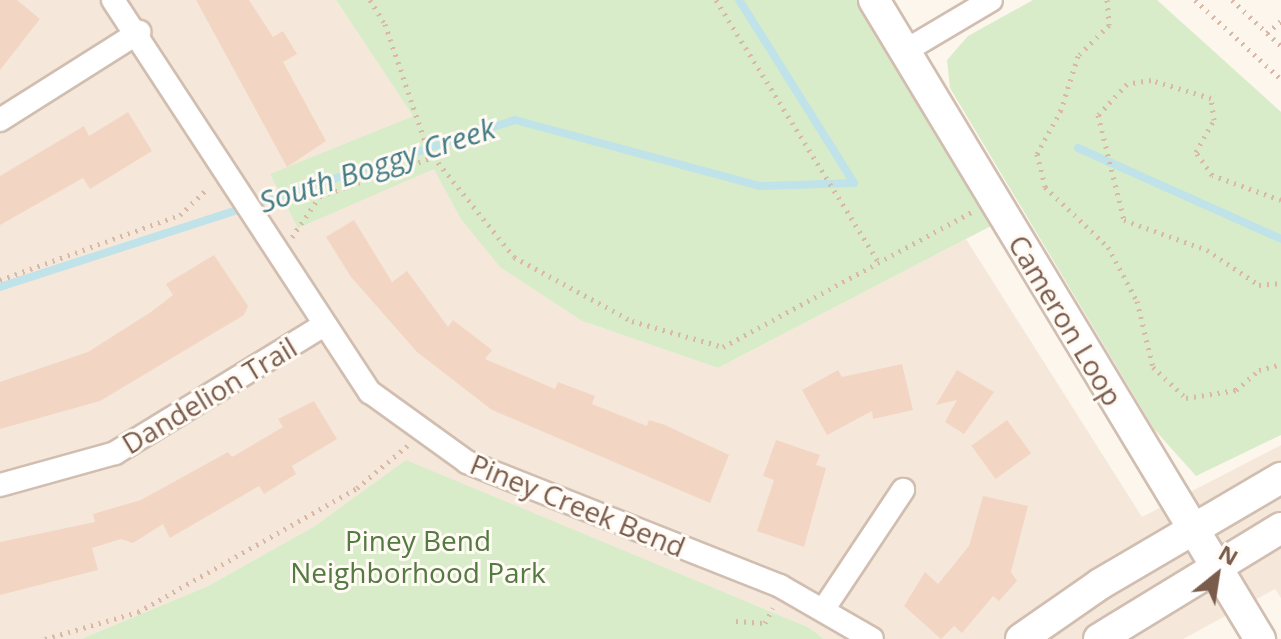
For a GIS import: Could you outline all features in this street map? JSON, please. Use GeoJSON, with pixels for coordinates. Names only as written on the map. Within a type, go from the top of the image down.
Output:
{"type":"FeatureCollection","features":[{"type":"Feature","properties":{"kind":"street","name":"Piney Creek Bend"},"geometry":{"type":"LineString","coordinates":[[113,0],[139,32],[322,326],[370,392],[467,462],[780,586],[825,607],[872,639]]}},
{"type":"Feature","properties":{"kind":"street","name":"Cameron Loop"},"geometry":{"type":"LineString","coordinates":[[874,0],[1260,639]]}},
{"type":"Feature","properties":{"kind":"street"},"geometry":{"type":"LineString","coordinates":[[905,51],[991,0]]}},
{"type":"Feature","properties":{"kind":"street"},"geometry":{"type":"LineString","coordinates":[[0,120],[139,32]]}},
{"type":"Feature","properties":{"kind":"street","name":"Dandelion Trail"},"geometry":{"type":"LineString","coordinates":[[0,485],[115,453],[322,326]]}},
{"type":"Feature","properties":{"kind":"street"},"geometry":{"type":"LineString","coordinates":[[1021,639],[1192,529],[1281,478]]}},
{"type":"Feature","properties":{"kind":"street"},"geometry":{"type":"LineString","coordinates":[[825,607],[903,490]]}},
{"type":"Feature","properties":{"kind":"street"},"geometry":{"type":"LineString","coordinates":[[1099,639],[1281,528]]}},
{"type":"Feature","properties":{"kind":"path"},"geometry":{"type":"LineString","coordinates":[[370,0],[385,24],[434,157],[514,257],[632,321],[723,347],[994,200]]}},
{"type":"Feature","properties":{"kind":"path"},"geometry":{"type":"LineString","coordinates":[[716,0],[879,263]]}},
{"type":"Feature","properties":{"kind":"path"},"geometry":{"type":"LineString","coordinates":[[1107,0],[1109,25],[1078,56],[1061,110],[1037,154],[1045,187],[1108,247],[1137,301],[1153,367],[1186,398],[1236,390],[1259,370],[1281,364]]}},
{"type":"Feature","properties":{"kind":"path"},"geometry":{"type":"LineString","coordinates":[[1195,0],[1281,79]]}},
{"type":"Feature","properties":{"kind":"path"},"geometry":{"type":"LineString","coordinates":[[1232,0],[1281,46]]}},
{"type":"Feature","properties":{"kind":"path"},"geometry":{"type":"LineString","coordinates":[[1267,33],[1281,21]]}},
{"type":"Feature","properties":{"kind":"path"},"geometry":{"type":"LineString","coordinates":[[1281,200],[1212,175],[1196,152],[1214,120],[1211,98],[1151,80],[1127,84],[1098,115],[1124,220],[1207,250],[1259,285],[1281,283]]}},
{"type":"Feature","properties":{"kind":"path"},"geometry":{"type":"LineString","coordinates":[[279,258],[320,196],[434,157]]}},
{"type":"Feature","properties":{"kind":"path"},"geometry":{"type":"LineString","coordinates":[[0,280],[180,215],[206,190]]}},
{"type":"Feature","properties":{"kind":"path"},"geometry":{"type":"LineString","coordinates":[[45,639],[138,612],[357,488],[424,431]]}},
{"type":"Feature","properties":{"kind":"path"},"geometry":{"type":"LineString","coordinates":[[736,621],[768,621],[780,586]]}},
{"type":"Feature","properties":{"kind":"shaded area"},"geometry":{"type":"Polygon","coordinates":[[[0,0],[336,0],[413,116],[271,174],[434,168],[460,218],[501,267],[582,321],[718,368],[966,239],[1142,517],[1281,445],[1281,598],[1275,589],[1183,639],[824,639],[808,627],[406,461],[315,526],[208,586],[81,639],[0,639],[0,0]]]}},
{"type":"Feature","properties":{"kind":"green space"},"geometry":{"type":"Polygon","coordinates":[[[336,0],[857,0],[991,226],[718,368],[582,321],[500,267],[460,218],[434,169],[298,228],[270,174],[413,116],[336,0]]]}},
{"type":"Feature","properties":{"kind":"green space"},"geometry":{"type":"Polygon","coordinates":[[[1033,0],[1157,0],[1281,112],[1281,435],[1196,476],[1154,429],[950,88],[947,60],[968,36],[1033,0]]]}},
{"type":"Feature","properties":{"kind":"green space","name":"Piney Bend Neighborhood Park"},"geometry":{"type":"Polygon","coordinates":[[[406,460],[808,627],[824,639],[81,639],[208,586],[315,526],[406,460]]]}},
{"type":"Feature","properties":{"kind":"building"},"geometry":{"type":"Polygon","coordinates":[[[0,0],[17,0],[40,19],[0,70],[0,0]]]}},
{"type":"Feature","properties":{"kind":"building"},"geometry":{"type":"Polygon","coordinates":[[[196,0],[249,0],[273,37],[283,31],[297,54],[283,62],[326,141],[287,167],[196,0]]]}},
{"type":"Feature","properties":{"kind":"building"},"geometry":{"type":"Polygon","coordinates":[[[128,112],[152,151],[90,189],[83,178],[0,225],[0,176],[84,126],[89,136],[128,112]]]}},
{"type":"Feature","properties":{"kind":"building"},"geometry":{"type":"Polygon","coordinates":[[[354,220],[392,282],[407,271],[448,327],[453,320],[492,350],[485,359],[555,389],[558,382],[595,396],[592,404],[647,426],[649,420],[665,425],[729,455],[710,503],[492,410],[417,352],[351,277],[326,237],[354,220]]]}},
{"type":"Feature","properties":{"kind":"building"},"geometry":{"type":"Polygon","coordinates":[[[214,255],[248,306],[244,315],[100,401],[0,429],[0,382],[88,352],[151,312],[173,295],[166,284],[214,255]]]}},
{"type":"Feature","properties":{"kind":"building"},"geometry":{"type":"Polygon","coordinates":[[[902,364],[913,410],[873,419],[872,411],[827,435],[802,390],[838,370],[842,377],[902,364]]]}},
{"type":"Feature","properties":{"kind":"building"},"geometry":{"type":"Polygon","coordinates":[[[957,370],[994,392],[964,434],[945,422],[957,400],[936,405],[957,370]]]}},
{"type":"Feature","properties":{"kind":"building"},"geometry":{"type":"Polygon","coordinates":[[[314,401],[337,439],[292,466],[296,474],[264,494],[259,486],[170,538],[163,524],[133,543],[121,539],[92,548],[98,570],[0,595],[0,542],[95,522],[93,514],[141,500],[228,452],[232,457],[283,427],[278,419],[314,401]]]}},
{"type":"Feature","properties":{"kind":"building"},"geometry":{"type":"Polygon","coordinates":[[[1007,420],[1031,453],[996,479],[971,446],[1007,420]]]}},
{"type":"Feature","properties":{"kind":"building"},"geometry":{"type":"Polygon","coordinates":[[[776,440],[820,455],[816,465],[826,468],[804,547],[757,531],[774,480],[763,476],[776,440]]]}},
{"type":"Feature","properties":{"kind":"building"},"geometry":{"type":"Polygon","coordinates":[[[983,496],[1028,506],[1011,572],[1017,581],[999,601],[993,596],[962,633],[954,626],[941,639],[904,606],[925,572],[938,584],[969,546],[983,496]]]}},
{"type":"Feature","properties":{"kind":"waterway","name":"South Boggy Creek"},"geometry":{"type":"LineString","coordinates":[[0,287],[515,120],[760,186],[854,183],[739,0]]}},
{"type":"Feature","properties":{"kind":"waterway","name":"South Boggy Creek"},"geometry":{"type":"LineString","coordinates":[[1078,148],[1281,239]]}}]}
